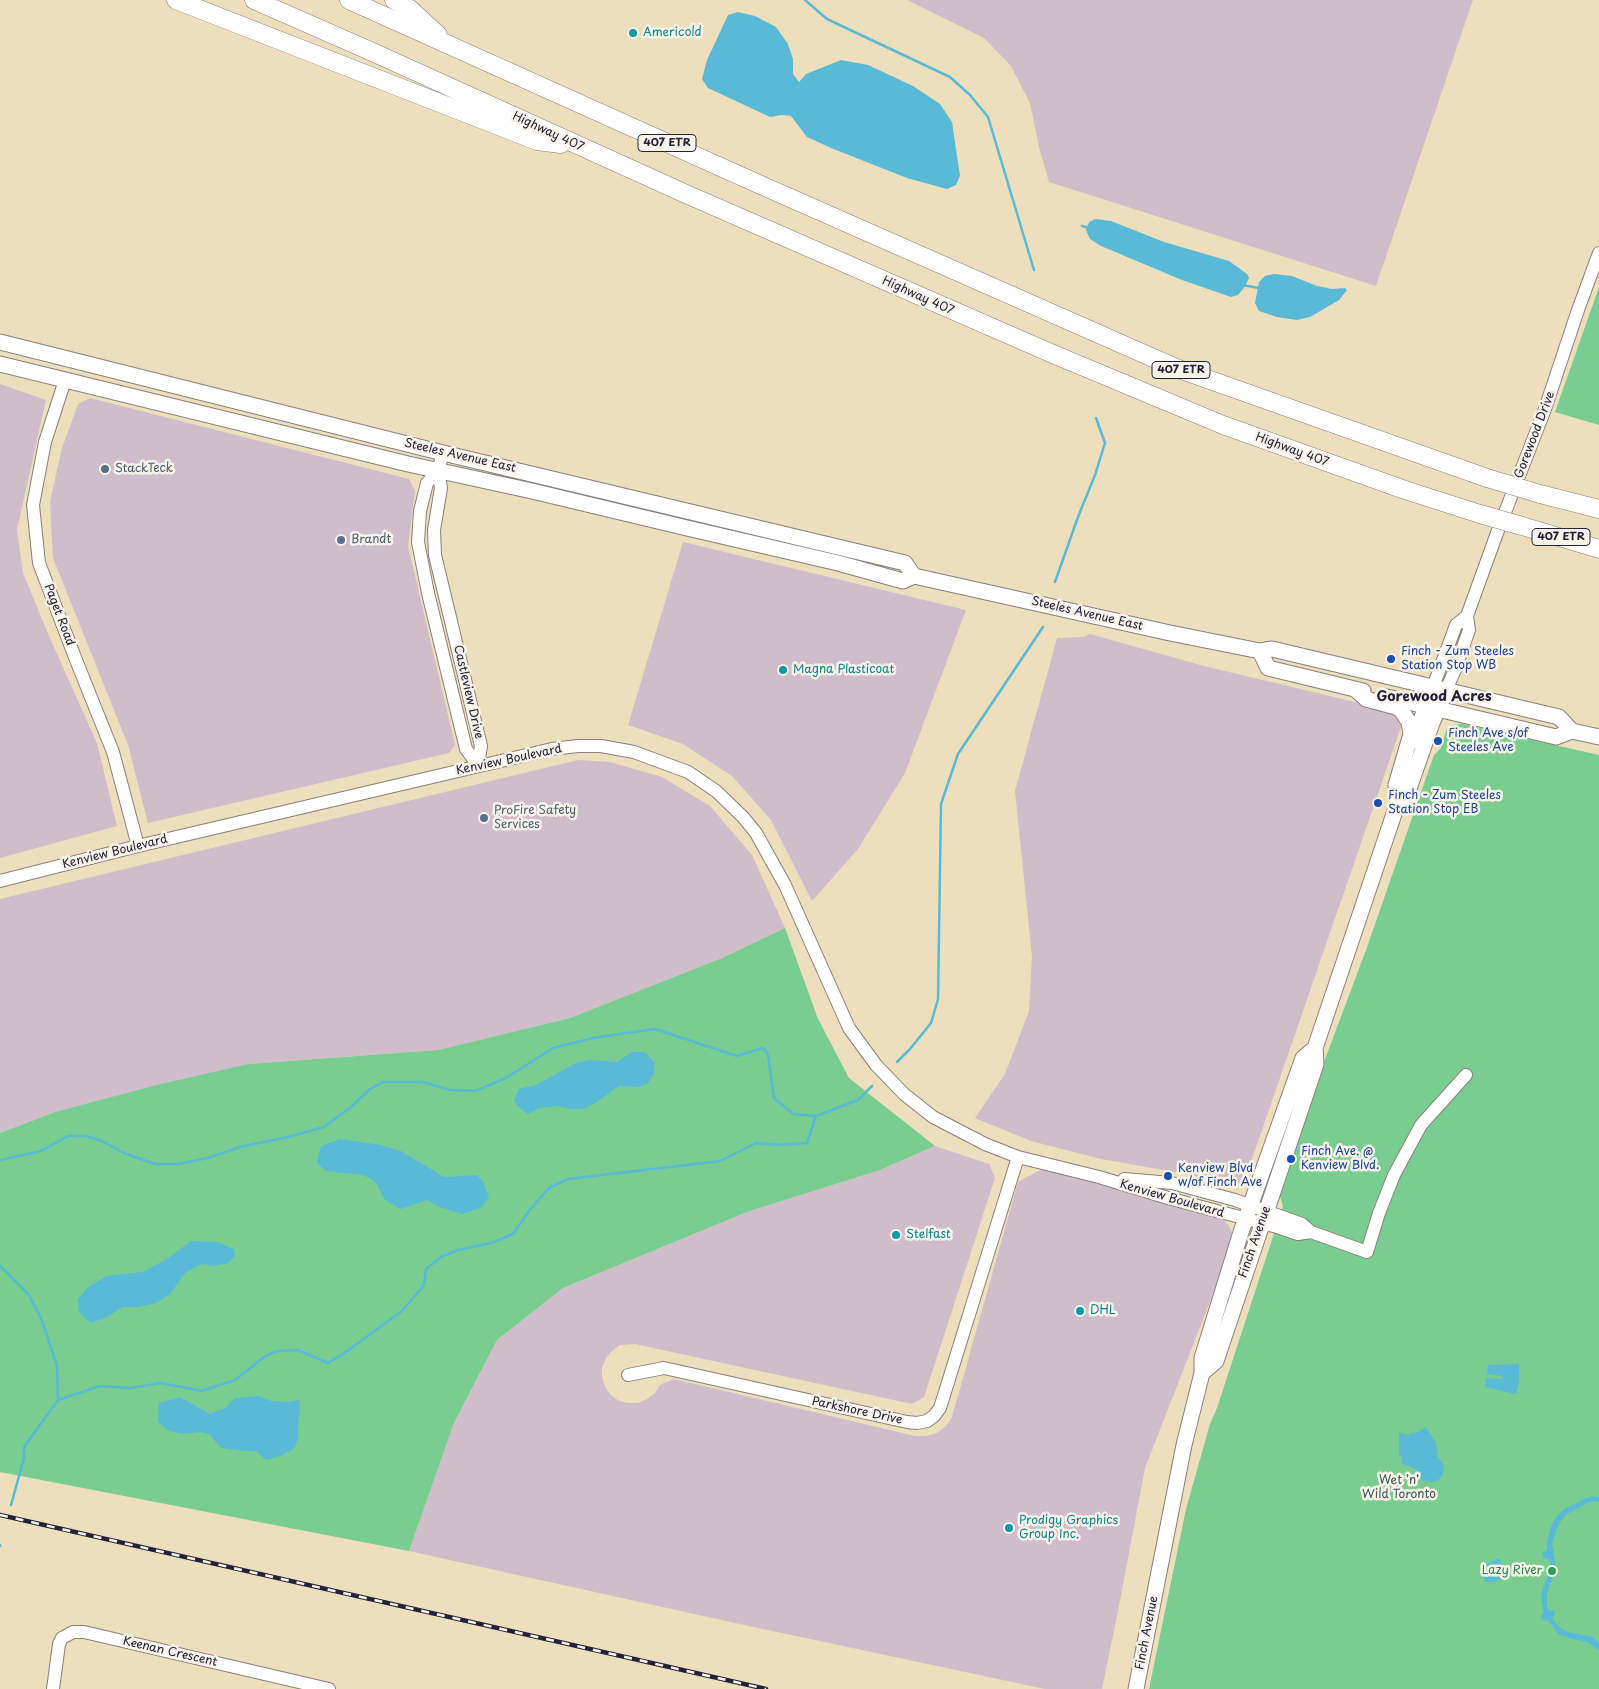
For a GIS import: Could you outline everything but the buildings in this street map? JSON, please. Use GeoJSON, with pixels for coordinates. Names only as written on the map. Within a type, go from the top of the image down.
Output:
{"type":"FeatureCollection","features":[{"type":"Feature","properties":{"kind":"highway"},"geometry":{"type":"LineString","coordinates":[[176,0],[537,141],[579,146]]}},
{"type":"Feature","properties":{"kind":"highway","name":"Highway 407"},"geometry":{"type":"LineString","coordinates":[[254,0],[908,292],[1223,425],[1406,490],[1599,549]]}},
{"type":"Feature","properties":{"kind":"highway","name":"407 ETR"},"geometry":{"type":"LineString","coordinates":[[349,0],[1176,368],[1487,478],[1599,509]]}},
{"type":"Feature","properties":{"kind":"highway"},"geometry":{"type":"LineString","coordinates":[[394,0],[410,9],[450,46]]}},
{"type":"Feature","properties":{"kind":"main road","name":"Steeles Avenue East"},"geometry":{"type":"LineString","coordinates":[[0,342],[443,453],[905,563],[914,576]]}},
{"type":"Feature","properties":{"kind":"main road","name":"Steeles Avenue East"},"geometry":{"type":"LineString","coordinates":[[0,364],[438,471],[838,563],[903,581],[914,576],[1260,652],[1272,649],[1440,688],[1559,717],[1572,731]]}},
{"type":"Feature","properties":{"kind":"main road","name":"Steeles Avenue East"},"geometry":{"type":"LineString","coordinates":[[1260,652],[1268,668],[1556,737],[1572,731],[1599,736]]}},
{"type":"Feature","properties":{"kind":"main road","name":"Finch Avenue"},"geometry":{"type":"LineString","coordinates":[[1202,1372],[1216,1361],[1316,1064],[1315,1048],[1397,797],[1440,688]]}},
{"type":"Feature","properties":{"kind":"main road"},"geometry":{"type":"LineString","coordinates":[[1354,689],[1366,699],[1401,710],[1408,722],[1411,734],[1396,785],[1397,797]]}},
{"type":"Feature","properties":{"kind":"main road","name":"Finch Avenue"},"geometry":{"type":"LineString","coordinates":[[1136,1689],[1184,1445],[1202,1372],[1202,1358],[1248,1212],[1303,1058],[1315,1048]]}},
{"type":"Feature","properties":{"kind":"street","name":"Gorewood Drive"},"geometry":{"type":"LineString","coordinates":[[1440,688],[1455,670],[1469,630],[1467,616],[1497,533],[1546,409],[1578,310],[1599,253]]}},
{"type":"Feature","properties":{"kind":"street","name":"Paget Road"},"geometry":{"type":"LineString","coordinates":[[65,380],[45,442],[33,505],[39,563],[113,752],[138,846]]}},
{"type":"Feature","properties":{"kind":"street","name":"Castleview Drive"},"geometry":{"type":"LineString","coordinates":[[443,453],[438,471],[441,488],[434,530],[435,555],[481,746],[478,765]]}},
{"type":"Feature","properties":{"kind":"street","name":"Castleview Drive"},"geometry":{"type":"LineString","coordinates":[[438,471],[427,483],[420,511],[418,542],[428,593],[466,749],[478,765]]}},
{"type":"Feature","properties":{"kind":"street"},"geometry":{"type":"LineString","coordinates":[[428,593],[444,590]]}},
{"type":"Feature","properties":{"kind":"street","name":"Kenview Boulevard"},"geometry":{"type":"LineString","coordinates":[[0,881],[478,765],[552,749],[601,746],[634,752],[688,772],[716,791],[738,811],[756,833],[770,856],[785,885],[849,1028],[876,1065],[904,1094],[933,1117],[985,1144],[1018,1157],[1099,1177],[1172,1184],[1263,1217],[1298,1234],[1311,1232],[1367,1252],[1379,1212],[1394,1175],[1421,1125],[1466,1075]]}},
{"type":"Feature","properties":{"kind":"street","name":"Parkshore Drive"},"geometry":{"type":"LineString","coordinates":[[628,1375],[664,1368],[907,1422],[918,1423],[927,1421],[940,1408],[1018,1157]]}},
{"type":"Feature","properties":{"kind":"street","name":"Keenan Crescent"},"geometry":{"type":"LineString","coordinates":[[53,1689],[59,1644],[62,1638],[73,1632],[84,1632],[329,1689]]}},
{"type":"Feature","properties":{"kind":"shaded area"},"geometry":{"type":"Polygon","coordinates":[[[907,0],[1473,0],[1376,286],[1049,182],[1039,147],[1030,103],[1011,66],[984,38],[907,0]]]}},
{"type":"Feature","properties":{"kind":"shaded area"},"geometry":{"type":"Polygon","coordinates":[[[0,384],[46,400],[17,530],[23,573],[97,743],[117,826],[0,858],[0,384]]]}},
{"type":"Feature","properties":{"kind":"shaded area"},"geometry":{"type":"Polygon","coordinates":[[[90,398],[409,479],[415,491],[408,546],[455,745],[449,753],[148,823],[128,745],[53,558],[50,502],[62,448],[78,404],[90,398]]]}},
{"type":"Feature","properties":{"kind":"shaded area"},"geometry":{"type":"Polygon","coordinates":[[[683,542],[966,610],[905,773],[858,849],[812,901],[771,820],[732,776],[683,744],[628,725],[683,542]]]}},
{"type":"Feature","properties":{"kind":"shaded area"},"geometry":{"type":"Polygon","coordinates":[[[1090,634],[1204,666],[1384,709],[1395,715],[1401,727],[1242,1188],[1175,1172],[1101,1159],[1031,1141],[975,1118],[1005,1074],[1029,1011],[1032,957],[1015,791],[1057,638],[1083,637],[1090,634]]]}},
{"type":"Feature","properties":{"kind":"shaded area"},"geometry":{"type":"Polygon","coordinates":[[[578,760],[610,762],[662,777],[710,806],[752,855],[785,928],[722,958],[570,1018],[438,1050],[248,1064],[55,1112],[0,1133],[0,899],[578,760]]]}},
{"type":"Feature","properties":{"kind":"shaded area"},"geometry":{"type":"Polygon","coordinates":[[[935,1146],[989,1164],[995,1178],[924,1397],[912,1404],[635,1344],[620,1345],[606,1358],[602,1368],[605,1387],[619,1401],[638,1403],[655,1393],[660,1385],[674,1379],[915,1436],[926,1436],[937,1433],[946,1426],[952,1417],[1018,1182],[1042,1169],[1215,1216],[1223,1220],[1232,1232],[1232,1245],[1145,1468],[1102,1689],[1045,1689],[409,1551],[454,1423],[497,1340],[563,1288],[747,1212],[880,1170],[935,1146]]]}},
{"type":"Feature","properties":{"kind":"green space"},"geometry":{"type":"Polygon","coordinates":[[[1599,287],[1599,425],[1555,412],[1599,287]]]}},
{"type":"Feature","properties":{"kind":"green space","name":"Wet 'n' Wild Toronto"},"geometry":{"type":"Polygon","coordinates":[[[1462,724],[1599,755],[1599,1689],[1149,1689],[1186,1509],[1210,1424],[1217,1408],[1283,1206],[1279,1193],[1434,755],[1441,748],[1447,728],[1462,724]]]}},
{"type":"Feature","properties":{"kind":"green space"},"geometry":{"type":"Polygon","coordinates":[[[785,928],[818,1019],[849,1078],[935,1146],[880,1170],[747,1212],[563,1288],[497,1340],[454,1423],[409,1551],[0,1472],[0,1133],[55,1112],[157,1085],[248,1064],[438,1050],[570,1018],[722,958],[785,928]]]}},
{"type":"Feature","properties":{"kind":"water"},"geometry":{"type":"Polygon","coordinates":[[[738,12],[755,16],[776,27],[788,44],[793,59],[793,74],[799,82],[806,74],[841,60],[868,65],[913,86],[940,104],[952,122],[960,176],[956,185],[947,189],[907,178],[807,137],[791,116],[770,117],[708,88],[702,79],[707,60],[728,15],[738,12]]]}},
{"type":"Feature","properties":{"kind":"water"},"geometry":{"type":"Polygon","coordinates":[[[1095,219],[1111,221],[1164,242],[1229,261],[1247,274],[1249,278],[1238,295],[1231,297],[1182,280],[1101,246],[1090,239],[1086,230],[1089,222],[1095,219]]]}},
{"type":"Feature","properties":{"kind":"water"},"geometry":{"type":"Polygon","coordinates":[[[1274,274],[1292,276],[1317,286],[1332,289],[1345,288],[1347,290],[1339,300],[1310,317],[1297,320],[1277,317],[1259,311],[1255,303],[1259,282],[1265,276],[1274,274]]]}},
{"type":"Feature","properties":{"kind":"water"},"geometry":{"type":"Polygon","coordinates":[[[632,1052],[645,1052],[654,1062],[654,1074],[647,1084],[638,1087],[619,1086],[584,1109],[570,1109],[558,1106],[540,1108],[528,1114],[517,1106],[514,1100],[519,1089],[536,1085],[578,1062],[590,1060],[617,1062],[632,1052]]]}},
{"type":"Feature","properties":{"kind":"water"},"geometry":{"type":"Polygon","coordinates":[[[340,1139],[381,1145],[401,1151],[444,1177],[477,1175],[483,1181],[489,1198],[480,1208],[462,1214],[442,1208],[427,1200],[401,1209],[385,1200],[375,1181],[363,1175],[326,1171],[317,1163],[321,1146],[340,1139]]]}},
{"type":"Feature","properties":{"kind":"water"},"geometry":{"type":"Polygon","coordinates":[[[191,1241],[217,1242],[234,1249],[235,1256],[228,1263],[214,1266],[202,1264],[185,1273],[170,1294],[156,1303],[138,1307],[123,1307],[107,1317],[91,1323],[79,1312],[78,1299],[88,1287],[107,1276],[142,1272],[167,1259],[191,1241]]]}},
{"type":"Feature","properties":{"kind":"water"},"geometry":{"type":"Polygon","coordinates":[[[1519,1364],[1519,1383],[1516,1394],[1485,1387],[1486,1378],[1502,1379],[1502,1376],[1487,1374],[1488,1365],[1519,1364]]]}},
{"type":"Feature","properties":{"kind":"water"},"geometry":{"type":"Polygon","coordinates":[[[258,1396],[271,1401],[287,1402],[299,1400],[298,1439],[294,1449],[266,1460],[256,1451],[221,1448],[209,1434],[200,1432],[183,1434],[169,1431],[158,1422],[159,1403],[180,1397],[210,1414],[225,1408],[235,1398],[258,1396]]]}},
{"type":"Feature","properties":{"kind":"water"},"geometry":{"type":"Polygon","coordinates":[[[1426,1427],[1436,1443],[1438,1458],[1442,1462],[1444,1469],[1442,1476],[1437,1481],[1431,1482],[1420,1479],[1416,1469],[1401,1463],[1402,1458],[1399,1454],[1399,1433],[1410,1435],[1410,1433],[1418,1432],[1426,1427]]]}},
{"type":"Feature","properties":{"kind":"water","name":"Lazy River"},"geometry":{"type":"Polygon","coordinates":[[[1591,1496],[1599,1497],[1599,1502],[1592,1501],[1567,1514],[1557,1528],[1552,1544],[1556,1567],[1547,1593],[1547,1607],[1549,1610],[1554,1611],[1555,1614],[1552,1618],[1562,1629],[1592,1637],[1599,1643],[1599,1650],[1587,1642],[1558,1634],[1548,1620],[1545,1621],[1541,1618],[1544,1612],[1541,1594],[1551,1567],[1549,1558],[1543,1557],[1542,1553],[1547,1550],[1547,1541],[1552,1524],[1564,1509],[1591,1496]]]}},
{"type":"Feature","properties":{"kind":"water"},"geometry":{"type":"Polygon","coordinates":[[[1499,1559],[1502,1564],[1500,1569],[1501,1578],[1494,1582],[1485,1582],[1482,1567],[1499,1559]]]}},
{"type":"Feature","properties":{"kind":"waterway"},"geometry":{"type":"LineString","coordinates":[[805,0],[827,19],[950,77],[970,95],[988,117],[1034,270]]}},
{"type":"Feature","properties":{"kind":"waterway"},"geometry":{"type":"LineString","coordinates":[[1082,226],[1089,228]]}},
{"type":"Feature","properties":{"kind":"waterway"},"geometry":{"type":"LineString","coordinates":[[1242,285],[1259,288]]}},
{"type":"Feature","properties":{"kind":"waterway"},"geometry":{"type":"LineString","coordinates":[[1055,582],[1105,443],[1096,418]]}},
{"type":"Feature","properties":{"kind":"waterway"},"geometry":{"type":"LineString","coordinates":[[897,1062],[931,1023],[938,999],[941,804],[958,754],[1043,627]]}},
{"type":"Feature","properties":{"kind":"waterway"},"geometry":{"type":"LineString","coordinates":[[0,1160],[41,1151],[68,1136],[86,1136],[155,1164],[178,1164],[208,1158],[240,1147],[324,1127],[351,1107],[370,1089],[383,1082],[423,1082],[450,1090],[475,1091],[506,1078],[553,1048],[593,1038],[655,1029],[737,1056],[763,1048],[768,1054],[774,1098],[793,1114],[816,1116],[858,1100],[872,1086]]}},
{"type":"Feature","properties":{"kind":"waterway"},"geometry":{"type":"LineString","coordinates":[[58,1400],[100,1386],[130,1388],[161,1383],[202,1391],[235,1380],[264,1357],[277,1351],[298,1350],[328,1363],[402,1311],[424,1285],[426,1269],[441,1257],[458,1250],[491,1243],[513,1234],[529,1211],[549,1188],[568,1179],[720,1161],[756,1143],[777,1145],[807,1143],[816,1116]]}},
{"type":"Feature","properties":{"kind":"waterway"},"geometry":{"type":"LineString","coordinates":[[0,1266],[29,1295],[41,1318],[57,1366],[58,1400],[24,1447],[24,1458],[11,1505]]}},
{"type":"Feature","properties":{"kind":"railway"},"geometry":{"type":"LineString","coordinates":[[0,1515],[766,1689]]}},
{"type":"Feature","properties":{"kind":"place","name":"Americold"},"geometry":{"type":"Point","coordinates":[633,33]}},
{"type":"Feature","properties":{"kind":"place","name":"StackTeck"},"geometry":{"type":"Point","coordinates":[105,469]}},
{"type":"Feature","properties":{"kind":"place","name":"Brandt"},"geometry":{"type":"Point","coordinates":[341,540]}},
{"type":"Feature","properties":{"kind":"place","name":"Finch - Zum Steeles Station Stop WB"},"geometry":{"type":"Point","coordinates":[1391,659]}},
{"type":"Feature","properties":{"kind":"place","name":"Magna Plasticoat"},"geometry":{"type":"Point","coordinates":[783,670]}},
{"type":"Feature","properties":{"kind":"place","name":"Finch Ave s/of Steeles Ave"},"geometry":{"type":"Point","coordinates":[1438,741]}},
{"type":"Feature","properties":{"kind":"place","name":"Finch - Zum Steeles Station Stop EB"},"geometry":{"type":"Point","coordinates":[1378,803]}},
{"type":"Feature","properties":{"kind":"place","name":"ProFire Safety Services"},"geometry":{"type":"Point","coordinates":[484,818]}},
{"type":"Feature","properties":{"kind":"place","name":"Finch Ave. @ Kenview Blvd."},"geometry":{"type":"Point","coordinates":[1291,1159]}},
{"type":"Feature","properties":{"kind":"place","name":"Kenview Blvd w/of Finch Ave"},"geometry":{"type":"Point","coordinates":[1168,1176]}},
{"type":"Feature","properties":{"kind":"place","name":"Stelfast"},"geometry":{"type":"Point","coordinates":[896,1235]}},
{"type":"Feature","properties":{"kind":"place","name":"DHL"},"geometry":{"type":"Point","coordinates":[1080,1311]}},
{"type":"Feature","properties":{"kind":"place","name":"Prodigy Graphics Group Inc."},"geometry":{"type":"Point","coordinates":[1009,1528]}},
{"type":"Feature","properties":{"kind":"place","name":"Lazy River"},"geometry":{"type":"Point","coordinates":[1552,1571]}},
{"type":"Feature","properties":{"kind":"district","name":"Gorewood Acres"},"geometry":{"type":"Point","coordinates":[1434,697]}}]}
